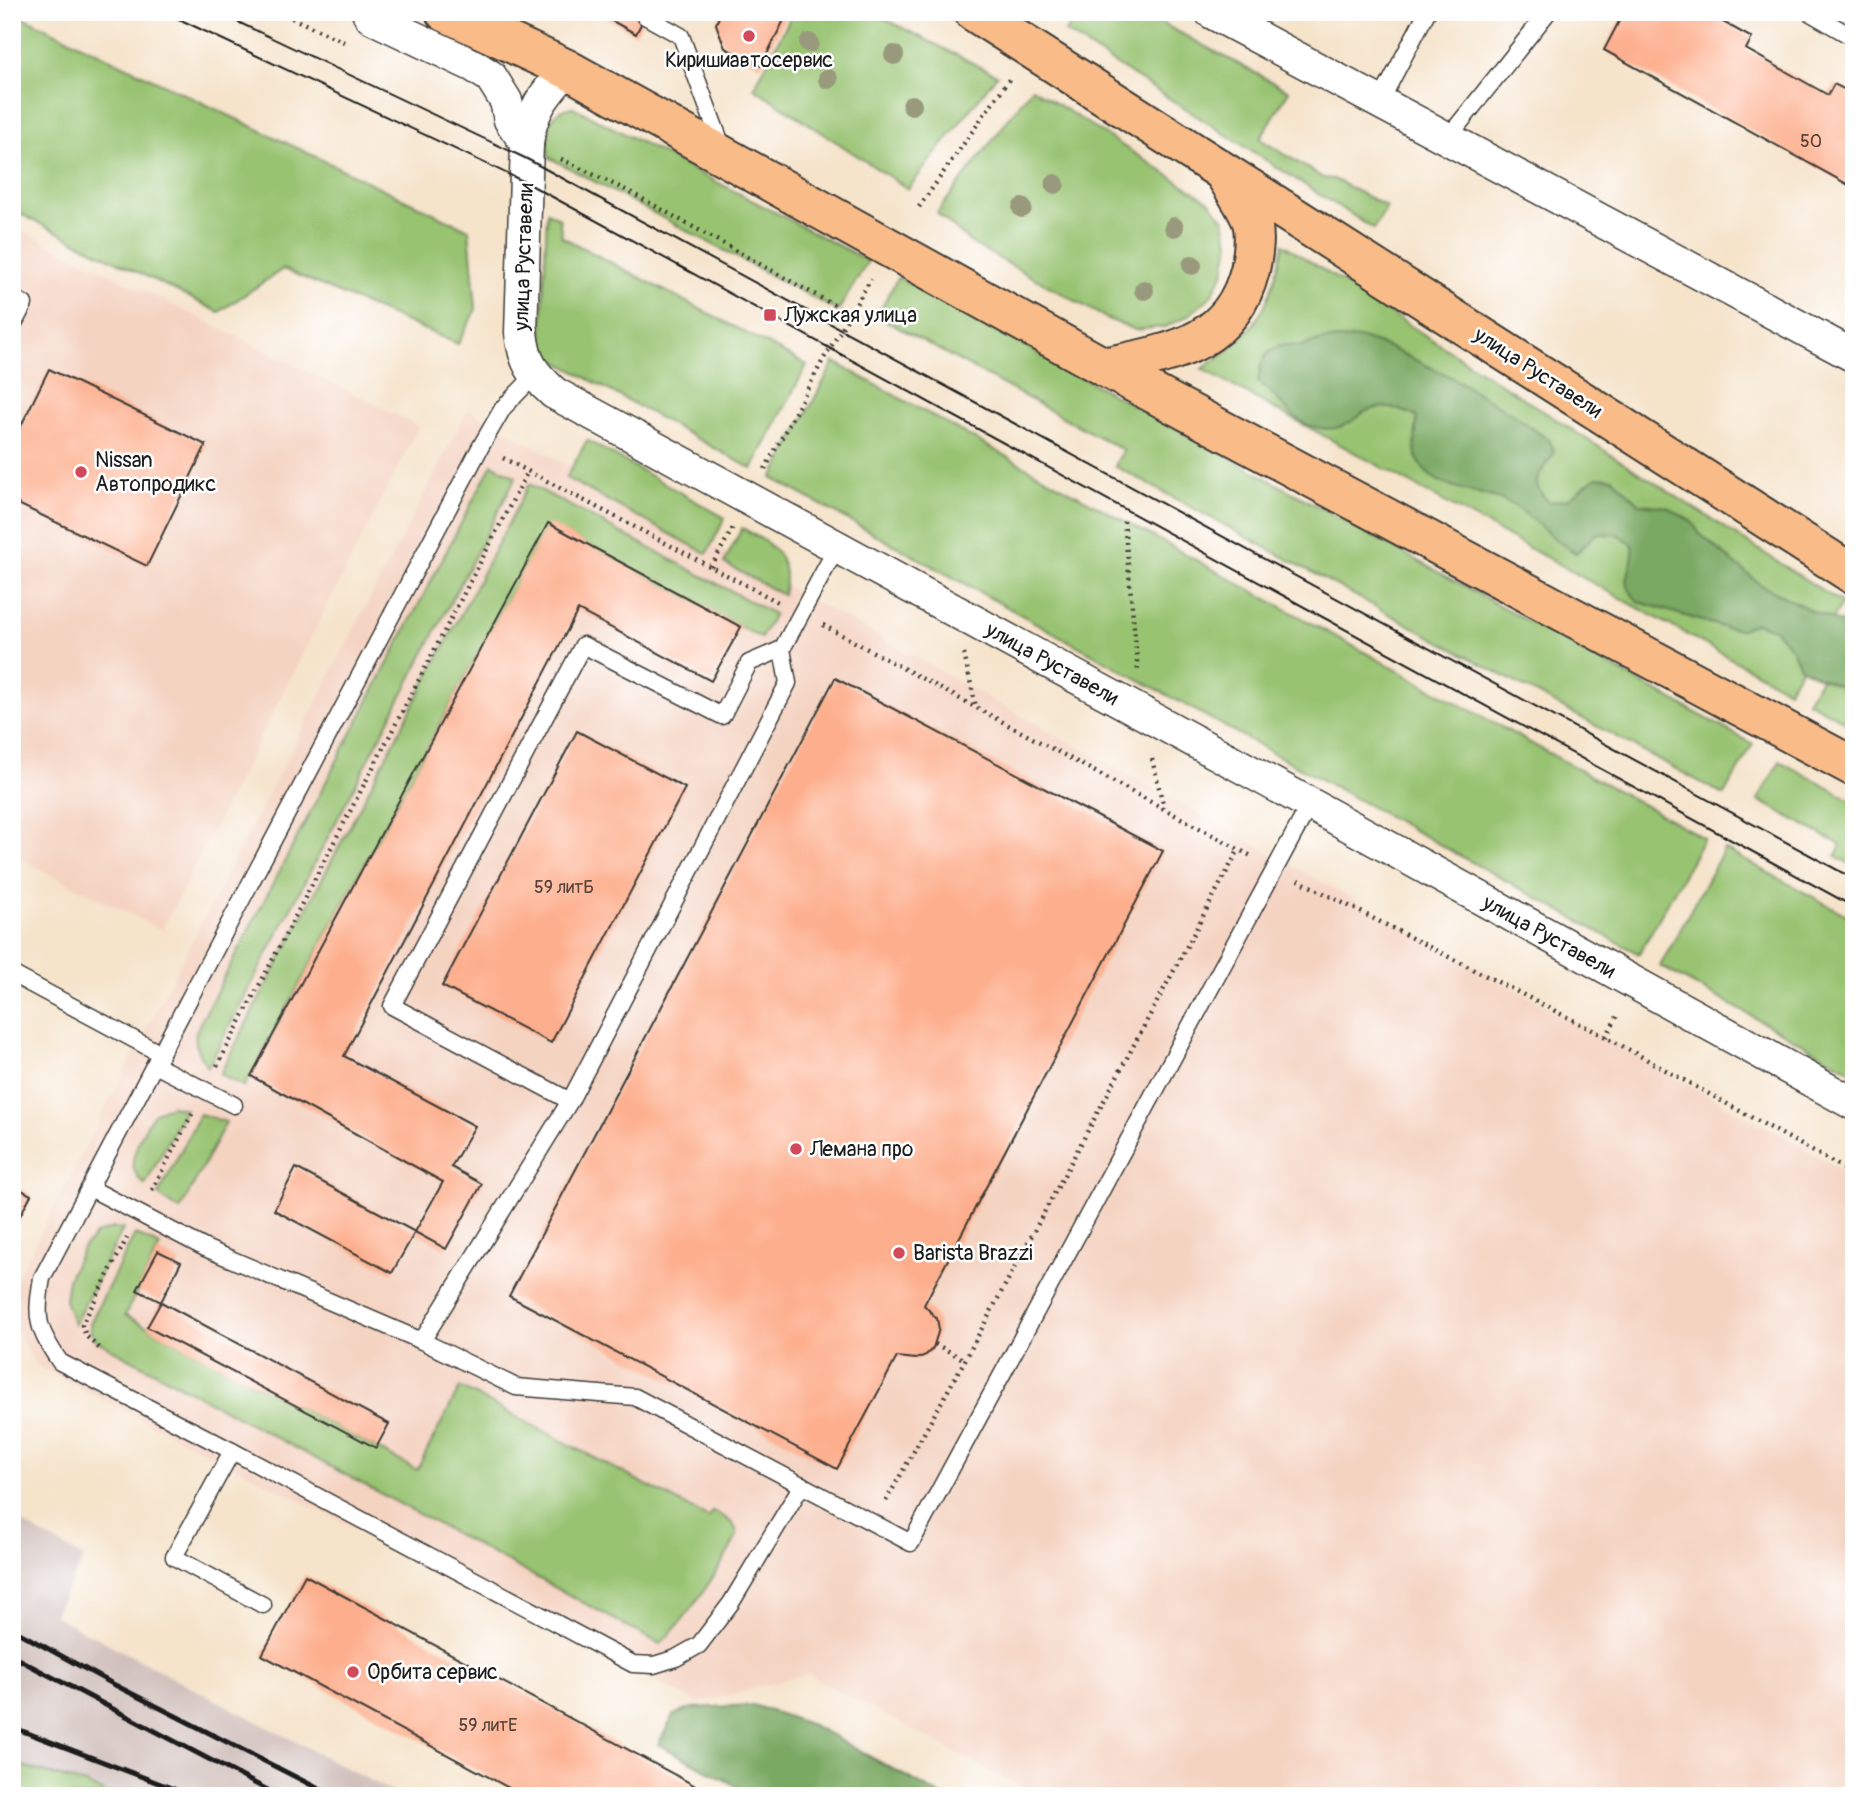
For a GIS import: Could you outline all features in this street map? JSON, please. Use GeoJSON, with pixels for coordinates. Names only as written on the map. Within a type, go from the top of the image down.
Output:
{"type":"FeatureCollection","features":[{"type":"Feature","properties":{"kind":"main road"},"geometry":{"type":"LineString","coordinates":[[445,12],[568,69],[1104,367],[1854,767]]}},
{"type":"Feature","properties":{"kind":"main road","name":"улица Руставели"},"geometry":{"type":"LineString","coordinates":[[974,12],[1854,575]]}},
{"type":"Feature","properties":{"kind":"main road"},"geometry":{"type":"LineString","coordinates":[[1104,367],[1174,352],[1202,338],[1226,318],[1244,292],[1254,253],[1252,222],[1223,171]]}},
{"type":"Feature","properties":{"kind":"street"},"geometry":{"type":"LineString","coordinates":[[368,12],[371,17],[474,65],[491,77],[506,101],[510,120],[527,144]]}},
{"type":"Feature","properties":{"kind":"street"},"geometry":{"type":"LineString","coordinates":[[1212,12],[1854,356]]}},
{"type":"Feature","properties":{"kind":"street","name":"улица Руставели"},"geometry":{"type":"LineString","coordinates":[[568,69],[538,104],[529,124],[527,144],[521,332],[523,353],[534,376],[554,393],[1310,804],[1854,1104]]}},
{"type":"Feature","properties":{"kind":"lane"},"geometry":{"type":"LineString","coordinates":[[1380,102],[1427,12]]}},
{"type":"Feature","properties":{"kind":"lane"},"geometry":{"type":"LineString","coordinates":[[1447,139],[1548,12]]}},
{"type":"Feature","properties":{"kind":"lane"},"geometry":{"type":"LineString","coordinates":[[1809,12],[1854,37]]}},
{"type":"Feature","properties":{"kind":"lane"},"geometry":{"type":"LineString","coordinates":[[645,16],[681,36],[726,157]]}},
{"type":"Feature","properties":{"kind":"lane"},"geometry":{"type":"LineString","coordinates":[[12,298],[24,304],[12,327]]}},
{"type":"Feature","properties":{"kind":"lane"},"geometry":{"type":"LineString","coordinates":[[534,376],[503,408],[481,446],[42,1278],[37,1310],[43,1337],[60,1362],[633,1664],[654,1665],[676,1658],[699,1645],[731,1603],[802,1485]]}},
{"type":"Feature","properties":{"kind":"lane"},"geometry":{"type":"LineString","coordinates":[[422,1341],[570,1101],[788,683],[782,649],[837,547]]}},
{"type":"Feature","properties":{"kind":"lane"},"geometry":{"type":"LineString","coordinates":[[570,1101],[392,1006],[583,645],[722,716],[749,663],[782,649]]}},
{"type":"Feature","properties":{"kind":"lane"},"geometry":{"type":"LineString","coordinates":[[90,1188],[205,1248],[422,1341],[516,1387],[635,1397],[911,1543],[1310,804]]}},
{"type":"Feature","properties":{"kind":"lane"},"geometry":{"type":"LineString","coordinates":[[12,974],[204,1090],[234,1105]]}},
{"type":"Feature","properties":{"kind":"lane"},"geometry":{"type":"LineString","coordinates":[[232,1451],[174,1558],[263,1605]]}},
{"type":"Feature","properties":{"kind":"path"},"geometry":{"type":"LineString","coordinates":[[279,12],[352,46]]}},
{"type":"Feature","properties":{"kind":"path"},"geometry":{"type":"LineString","coordinates":[[919,207],[1010,78]]}},
{"type":"Feature","properties":{"kind":"path"},"geometry":{"type":"LineString","coordinates":[[527,144],[631,192],[850,314]]}},
{"type":"Feature","properties":{"kind":"path"},"geometry":{"type":"LineString","coordinates":[[762,474],[872,278]]}},
{"type":"Feature","properties":{"kind":"path"},"geometry":{"type":"LineString","coordinates":[[481,446],[801,614],[1275,869],[1606,1037],[1854,1174]]}},
{"type":"Feature","properties":{"kind":"path"},"geometry":{"type":"LineString","coordinates":[[107,1353],[95,1346],[86,1336],[82,1325],[528,471]]}},
{"type":"Feature","properties":{"kind":"path"},"geometry":{"type":"LineString","coordinates":[[1124,521],[1141,712],[1164,809]]}},
{"type":"Feature","properties":{"kind":"path"},"geometry":{"type":"LineString","coordinates":[[711,567],[735,524]]}},
{"type":"Feature","properties":{"kind":"path"},"geometry":{"type":"LineString","coordinates":[[874,1523],[965,1360],[1239,849]]}},
{"type":"Feature","properties":{"kind":"path"},"geometry":{"type":"LineString","coordinates":[[1606,1037],[1622,1008]]}},
{"type":"Feature","properties":{"kind":"path"},"geometry":{"type":"LineString","coordinates":[[935,1344],[965,1360]]}},
{"type":"Feature","properties":{"kind":"shaded area"},"geometry":{"type":"Polygon","coordinates":[[[12,226],[419,426],[162,930],[12,855],[12,226]]]}},
{"type":"Feature","properties":{"kind":"shaded area"},"geometry":{"type":"Polygon","coordinates":[[[468,410],[1854,1176],[1854,1796],[1038,1796],[807,1674],[698,1703],[35,1365],[12,1322],[12,1288],[468,410]]]}},
{"type":"Feature","properties":{"kind":"shaded area"},"geometry":{"type":"Polygon","coordinates":[[[12,1517],[84,1558],[53,1615],[400,1796],[111,1796],[85,1784],[12,1763],[12,1517]]]}},
{"type":"Feature","properties":{"kind":"green space"},"geometry":{"type":"Polygon","coordinates":[[[12,12],[469,230],[476,309],[458,344],[283,269],[219,312],[12,210],[12,12]]]}},
{"type":"Feature","properties":{"kind":"green space"},"geometry":{"type":"Polygon","coordinates":[[[793,12],[871,12],[997,75],[908,189],[754,88],[793,12]]]}},
{"type":"Feature","properties":{"kind":"green space"},"geometry":{"type":"Polygon","coordinates":[[[1081,12],[1141,12],[1289,91],[1260,139],[1323,178],[1334,179],[1387,207],[1374,229],[1065,32],[1081,12]]]}},
{"type":"Feature","properties":{"kind":"green space"},"geometry":{"type":"Polygon","coordinates":[[[1032,88],[1209,201],[1224,220],[1229,244],[1224,272],[1211,296],[1188,316],[1165,327],[1135,330],[1108,319],[971,243],[937,213],[1032,88]]]}},
{"type":"Feature","properties":{"kind":"green space"},"geometry":{"type":"Polygon","coordinates":[[[573,107],[868,261],[838,311],[548,157],[549,132],[553,119],[557,113],[573,107]]]}},
{"type":"Feature","properties":{"kind":"green space"},"geometry":{"type":"Polygon","coordinates":[[[547,212],[559,218],[562,237],[807,365],[752,469],[554,360],[544,348],[542,332],[547,212]]]}},
{"type":"Feature","properties":{"kind":"green space"},"geometry":{"type":"Polygon","coordinates":[[[1283,244],[1842,603],[1788,690],[1202,369],[1236,343],[1258,317],[1273,285],[1283,244]]]}},
{"type":"Feature","properties":{"kind":"green space"},"geometry":{"type":"Polygon","coordinates":[[[898,277],[1753,744],[1724,795],[1115,466],[1123,450],[877,316],[898,277]]]}},
{"type":"Feature","properties":{"kind":"green space"},"geometry":{"type":"Polygon","coordinates":[[[1362,338],[1388,347],[1453,378],[1517,417],[1550,441],[1554,452],[1537,482],[1538,488],[1549,502],[1568,499],[1596,477],[1613,478],[1640,504],[1667,507],[1692,522],[1700,534],[1761,585],[1842,623],[1854,643],[1854,692],[1800,667],[1792,649],[1774,629],[1756,623],[1741,629],[1726,628],[1639,602],[1628,587],[1627,581],[1633,545],[1617,534],[1596,534],[1576,553],[1503,500],[1458,488],[1432,477],[1422,467],[1416,454],[1417,417],[1400,410],[1375,408],[1338,427],[1315,427],[1300,421],[1258,382],[1261,364],[1267,354],[1280,345],[1301,346],[1323,340],[1362,338]]]}},
{"type":"Feature","properties":{"kind":"green space"},"geometry":{"type":"Polygon","coordinates":[[[834,362],[1704,838],[1639,954],[772,478],[834,362]]]}},
{"type":"Feature","properties":{"kind":"green space"},"geometry":{"type":"Polygon","coordinates":[[[587,440],[725,518],[707,554],[566,478],[587,440]]]}},
{"type":"Feature","properties":{"kind":"green space"},"geometry":{"type":"Polygon","coordinates":[[[492,464],[516,477],[208,1067],[198,1050],[196,1031],[492,464]]]}},
{"type":"Feature","properties":{"kind":"green space"},"geometry":{"type":"Polygon","coordinates":[[[529,484],[774,614],[761,638],[548,524],[244,1087],[220,1074],[529,484]]]}},
{"type":"Feature","properties":{"kind":"green space"},"geometry":{"type":"Polygon","coordinates":[[[742,528],[763,540],[778,553],[785,570],[783,595],[724,563],[742,528]]]}},
{"type":"Feature","properties":{"kind":"green space"},"geometry":{"type":"Polygon","coordinates":[[[1854,626],[1854,726],[1807,701],[1854,626]]]}},
{"type":"Feature","properties":{"kind":"green space"},"geometry":{"type":"Polygon","coordinates":[[[1780,761],[1854,802],[1854,866],[1836,856],[1841,845],[1758,800],[1780,761]]]}},
{"type":"Feature","properties":{"kind":"green space"},"geometry":{"type":"Polygon","coordinates":[[[1724,849],[1854,919],[1854,1072],[1660,966],[1724,849]]]}},
{"type":"Feature","properties":{"kind":"green space"},"geometry":{"type":"Polygon","coordinates":[[[172,1106],[185,1109],[145,1185],[133,1166],[136,1148],[153,1115],[172,1106]]]}},
{"type":"Feature","properties":{"kind":"green space"},"geometry":{"type":"Polygon","coordinates":[[[200,1114],[226,1122],[180,1210],[158,1195],[200,1114]]]}},
{"type":"Feature","properties":{"kind":"green space"},"geometry":{"type":"Polygon","coordinates":[[[113,1228],[123,1229],[74,1325],[65,1300],[68,1279],[82,1249],[96,1234],[113,1228]]]}},
{"type":"Feature","properties":{"kind":"green space"},"geometry":{"type":"Polygon","coordinates":[[[135,1234],[160,1246],[125,1315],[417,1470],[460,1387],[709,1518],[713,1511],[733,1524],[737,1536],[702,1593],[681,1622],[660,1644],[97,1341],[91,1332],[90,1323],[135,1234]]]}},
{"type":"Feature","properties":{"kind":"green space"},"geometry":{"type":"Polygon","coordinates":[[[753,1705],[812,1725],[942,1796],[755,1796],[658,1744],[674,1715],[692,1708],[753,1705]]]}},
{"type":"Feature","properties":{"kind":"green space"},"geometry":{"type":"Polygon","coordinates":[[[12,1763],[85,1784],[111,1796],[12,1796],[12,1763]]]}},
{"type":"Feature","properties":{"kind":"building"},"geometry":{"type":"Polygon","coordinates":[[[596,12],[647,12],[636,34],[596,12]]]}},
{"type":"Feature","properties":{"kind":"building","name":"Киришиавтосервис"},"geometry":{"type":"Polygon","coordinates":[[[721,12],[788,12],[761,66],[725,48],[716,24],[721,12]]]}},
{"type":"Feature","properties":{"kind":"building"},"geometry":{"type":"Polygon","coordinates":[[[1624,12],[1705,12],[1752,38],[1746,49],[1828,95],[1834,84],[1854,94],[1854,188],[1604,50],[1624,12]]]}},
{"type":"Feature","properties":{"kind":"building"},"geometry":{"type":"Polygon","coordinates":[[[49,369],[206,445],[147,566],[12,501],[12,444],[49,369]]]}},
{"type":"Feature","properties":{"kind":"building"},"geometry":{"type":"Polygon","coordinates":[[[548,523],[741,627],[711,681],[578,610],[344,1056],[475,1126],[451,1167],[482,1184],[446,1249],[415,1232],[443,1182],[251,1076],[548,523]]]}},
{"type":"Feature","properties":{"kind":"building","name":"Лемана про"},"geometry":{"type":"Polygon","coordinates":[[[835,678],[1163,851],[924,1305],[937,1319],[939,1329],[933,1348],[916,1359],[897,1357],[837,1469],[509,1296],[835,678]]]}},
{"type":"Feature","properties":{"kind":"building"},"geometry":{"type":"Polygon","coordinates":[[[577,731],[685,788],[551,1043],[442,986],[577,731]]]}},
{"type":"Feature","properties":{"kind":"building"},"geometry":{"type":"Polygon","coordinates":[[[296,1168],[415,1232],[392,1273],[274,1210],[296,1168]]]}},
{"type":"Feature","properties":{"kind":"building"},"geometry":{"type":"Polygon","coordinates":[[[12,1185],[31,1195],[12,1231],[12,1185]]]}},
{"type":"Feature","properties":{"kind":"building"},"geometry":{"type":"Polygon","coordinates":[[[158,1251],[181,1262],[161,1302],[137,1290],[158,1251]]]}},
{"type":"Feature","properties":{"kind":"building"},"geometry":{"type":"Polygon","coordinates":[[[161,1302],[389,1424],[376,1448],[147,1327],[161,1302]]]}},
{"type":"Feature","properties":{"kind":"building"},"geometry":{"type":"Polygon","coordinates":[[[305,1575],[714,1796],[524,1796],[262,1655],[305,1575]]]}},
{"type":"Feature","properties":{"kind":"tram line"},"geometry":{"type":"LineString","coordinates":[[164,12],[527,183],[1854,907]]}},
{"type":"Feature","properties":{"kind":"tram line"},"geometry":{"type":"LineString","coordinates":[[217,12],[527,159],[1854,879]]}},
{"type":"Feature","properties":{"kind":"railway"},"geometry":{"type":"LineString","coordinates":[[12,1629],[113,1684],[333,1796]]}},
{"type":"Feature","properties":{"kind":"railway"},"geometry":{"type":"LineString","coordinates":[[12,1656],[279,1796]]}},
{"type":"Feature","properties":{"kind":"railway"},"geometry":{"type":"LineString","coordinates":[[12,1727],[187,1794]]}},
{"type":"Feature","properties":{"kind":"place","name":"Киришиавтосервис"},"geometry":{"type":"Point","coordinates":[749,36]}},
{"type":"Feature","properties":{"kind":"place","name":"Лужская улица"},"geometry":{"type":"Point","coordinates":[770,315]}},
{"type":"Feature","properties":{"kind":"place","name":"Nissan Автопродикс"},"geometry":{"type":"Point","coordinates":[81,472]}},
{"type":"Feature","properties":{"kind":"place","name":"Лемана про"},"geometry":{"type":"Point","coordinates":[796,1149]}},
{"type":"Feature","properties":{"kind":"place","name":"Barista Brazzi"},"geometry":{"type":"Point","coordinates":[899,1253]}},
{"type":"Feature","properties":{"kind":"place","name":"Орбита сервис"},"geometry":{"type":"Point","coordinates":[353,1672]}}]}
